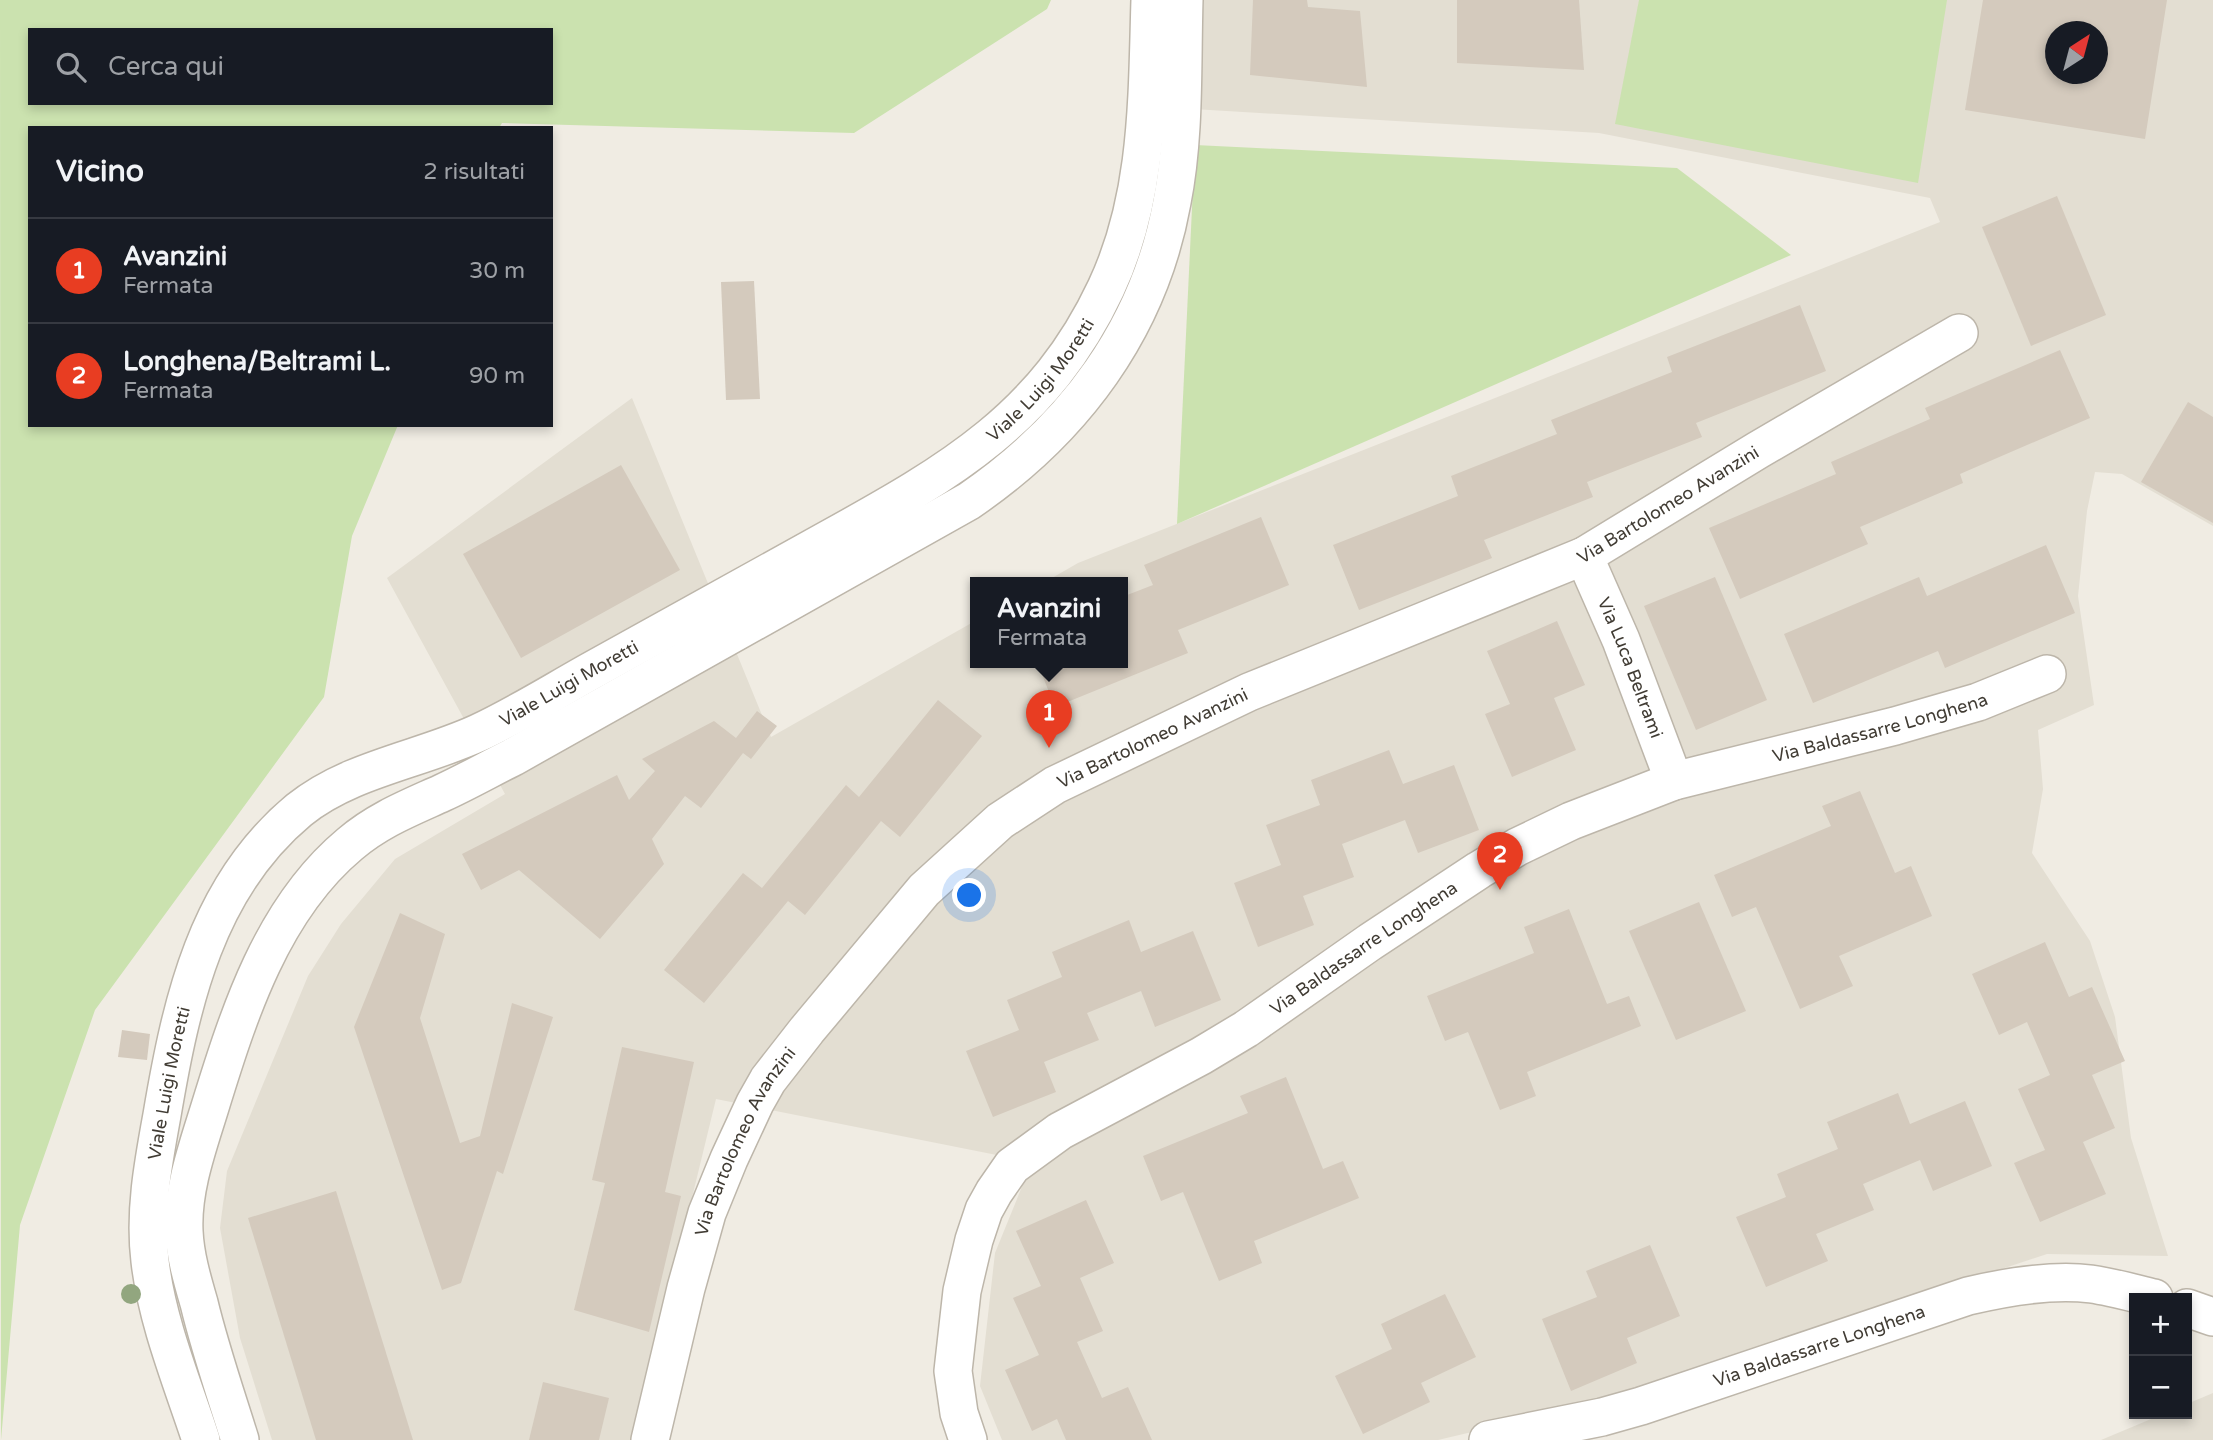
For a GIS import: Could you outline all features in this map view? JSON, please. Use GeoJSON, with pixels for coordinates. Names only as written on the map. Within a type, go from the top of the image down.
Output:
{"type":"FeatureCollection","features":[{"type":"Feature","properties":{"kind":"street","name":"Viale Luigi Moretti"},"geometry":{"type":"LineString","coordinates":[[201,1440],[160,1312],[150,1261],[150,1194],[165,1096],[185,998],[202,950],[234,886],[262,848],[295,814],[326,792],[361,776],[481,732],[869,517],[971,453],[1018,415],[1052,376],[1081,333],[1105,291],[1127,235],[1141,173],[1144,145],[1150,0]]}},
{"type":"Feature","properties":{"kind":"street","name":"Viale Luigi Moretti"},"geometry":{"type":"LineString","coordinates":[[240,1440],[206,1332],[188,1263],[184,1228],[191,1173],[222,1068],[252,986],[290,913],[326,866],[368,829],[389,816],[513,757],[969,501],[1006,474],[1063,422],[1086,395],[1125,333],[1141,303],[1161,249],[1173,200],[1180,141],[1184,0]]}},
{"type":"Feature","properties":{"kind":"street","name":"Via Bartolomeo Avanzini"},"geometry":{"type":"LineString","coordinates":[[650,1440],[686,1288],[707,1213],[729,1159],[768,1080],[924,890],[1008,815],[1036,795],[1087,768],[1249,692],[1584,556],[1758,450],[1959,333]]}},
{"type":"Feature","properties":{"kind":"street","name":"Via Luca Beltrami"},"geometry":{"type":"LineString","coordinates":[[1584,556],[1621,640],[1674,780]]}},
{"type":"Feature","properties":{"kind":"street","name":"Via Baldassarre Longhena"},"geometry":{"type":"LineString","coordinates":[[968,1440],[953,1371],[962,1291],[974,1240],[993,1192],[1012,1167],[1060,1131],[1246,1029],[1370,942],[1517,847],[1571,821],[1674,780],[1895,726],[1978,702],[2046,674]]}},
{"type":"Feature","properties":{"kind":"street"},"geometry":{"type":"LineString","coordinates":[[222,1068],[204,1042],[200,1028],[211,982],[246,905],[278,857],[314,815],[326,792]]}},
{"type":"Feature","properties":{"kind":"street","name":"Via Baldassarre Longhena"},"geometry":{"type":"LineString","coordinates":[[1488,1440],[1602,1417],[1641,1406],[1968,1296],[1993,1290],[2055,1284],[2089,1284],[2131,1293]]}},
{"type":"Feature","properties":{"kind":"street"},"geometry":{"type":"LineString","coordinates":[[2192,1310],[2213,1317]]}},
{"type":"Feature","properties":{"kind":"shaded area"},"geometry":{"type":"Polygon","coordinates":[[[1204,0],[2213,0],[2213,526],[2122,474],[2095,472],[2087,511],[2078,596],[2094,705],[2038,730],[2043,789],[2032,853],[2090,941],[2115,1017],[2131,1138],[2168,1256],[2047,1254],[1607,1400],[1438,1440],[1002,1440],[980,1386],[995,1253],[1032,1162],[716,1099],[633,1440],[272,1440],[240,1338],[220,1228],[227,1171],[308,976],[341,924],[395,859],[505,794],[387,578],[632,398],[771,737],[970,624],[970,668],[1128,668],[1128,577],[1054,577],[1078,563],[1940,222],[1930,198],[1599,133],[1193,109],[1204,0]]]}},
{"type":"Feature","properties":{"kind":"shaded area"},"geometry":{"type":"Polygon","coordinates":[[[2213,1393],[2213,1440],[2101,1440],[2151,1419],[2192,1419],[2192,1402],[2213,1393]]]}},
{"type":"Feature","properties":{"kind":"green space"},"geometry":{"type":"Polygon","coordinates":[[[0,0],[1051,0],[1047,9],[854,133],[502,123],[500,126],[28,126],[28,427],[397,427],[352,536],[324,697],[95,1010],[20,1225],[1,1440],[0,0]]]}},
{"type":"Feature","properties":{"kind":"green space"},"geometry":{"type":"Polygon","coordinates":[[[1639,0],[1947,0],[1918,183],[1615,124],[1639,0]]]}},
{"type":"Feature","properties":{"kind":"green space"},"geometry":{"type":"Polygon","coordinates":[[[1195,145],[1677,168],[1791,255],[1177,524],[1195,145]]]}},
{"type":"Feature","properties":{"kind":"building"},"geometry":{"type":"Polygon","coordinates":[[[1253,0],[1307,0],[1308,7],[1360,11],[1367,87],[1250,75],[1253,0]]]}},
{"type":"Feature","properties":{"kind":"building"},"geometry":{"type":"Polygon","coordinates":[[[1457,0],[1579,0],[1584,70],[1457,63],[1457,0]]]}},
{"type":"Feature","properties":{"kind":"building"},"geometry":{"type":"Polygon","coordinates":[[[1983,0],[2167,0],[2145,139],[1965,110],[1983,0]]]}},
{"type":"Feature","properties":{"kind":"building"},"geometry":{"type":"Polygon","coordinates":[[[2057,196],[2106,315],[2031,346],[1982,227],[2057,196]]]}},
{"type":"Feature","properties":{"kind":"building"},"geometry":{"type":"Polygon","coordinates":[[[754,281],[760,399],[726,400],[721,282],[754,281]]]}},
{"type":"Feature","properties":{"kind":"building"},"geometry":{"type":"Polygon","coordinates":[[[1800,305],[1826,371],[1696,423],[1702,437],[1587,482],[1593,497],[1484,540],[1492,558],[1359,610],[1333,545],[1458,496],[1451,476],[1557,434],[1551,420],[1672,372],[1667,357],[1800,305]]]}},
{"type":"Feature","properties":{"kind":"building"},"geometry":{"type":"Polygon","coordinates":[[[2060,350],[2090,418],[1960,474],[1963,483],[1860,527],[1868,544],[1740,599],[1709,528],[1836,474],[1831,462],[1930,419],[1925,408],[2060,350]]]}},
{"type":"Feature","properties":{"kind":"building"},"geometry":{"type":"Polygon","coordinates":[[[2188,402],[2213,417],[2213,523],[2141,482],[2188,402]]]}},
{"type":"Feature","properties":{"kind":"building"},"geometry":{"type":"Polygon","coordinates":[[[621,465],[680,570],[521,658],[463,554],[621,465]]]}},
{"type":"Feature","properties":{"kind":"building"},"geometry":{"type":"Polygon","coordinates":[[[1261,517],[1289,585],[1178,630],[1188,653],[1055,707],[1039,668],[1128,668],[1128,595],[1153,585],[1144,565],[1261,517]]]}},
{"type":"Feature","properties":{"kind":"building"},"geometry":{"type":"Polygon","coordinates":[[[2046,545],[2075,613],[1945,668],[1938,651],[1813,703],[1784,634],[1919,577],[1927,596],[2046,545]]]}},
{"type":"Feature","properties":{"kind":"building"},"geometry":{"type":"Polygon","coordinates":[[[1715,577],[1767,700],[1696,730],[1644,606],[1715,577]]]}},
{"type":"Feature","properties":{"kind":"building"},"geometry":{"type":"Polygon","coordinates":[[[1557,621],[1585,685],[1554,698],[1576,750],[1512,777],[1485,714],[1510,704],[1487,651],[1557,621]]]}},
{"type":"Feature","properties":{"kind":"building"},"geometry":{"type":"Polygon","coordinates":[[[938,700],[982,736],[900,837],[881,821],[805,915],[788,901],[704,1003],[664,970],[743,873],[762,888],[846,785],[859,797],[938,700]]]}},
{"type":"Feature","properties":{"kind":"building"},"geometry":{"type":"Polygon","coordinates":[[[757,711],[777,726],[751,759],[743,753],[701,808],[685,796],[652,839],[664,864],[600,939],[519,870],[481,890],[462,854],[617,775],[629,800],[655,771],[642,759],[714,721],[736,738],[757,711]]]}},
{"type":"Feature","properties":{"kind":"building"},"geometry":{"type":"Polygon","coordinates":[[[1389,750],[1403,784],[1454,765],[1479,830],[1418,853],[1405,820],[1342,844],[1354,877],[1303,896],[1314,925],[1258,947],[1234,883],[1281,865],[1266,825],[1320,805],[1311,780],[1389,750]]]}},
{"type":"Feature","properties":{"kind":"building"},"geometry":{"type":"Polygon","coordinates":[[[1860,791],[1895,873],[1911,866],[1932,916],[1839,956],[1853,986],[1800,1009],[1756,907],[1732,917],[1714,875],[1831,826],[1822,806],[1860,791]]]}},
{"type":"Feature","properties":{"kind":"building"},"geometry":{"type":"Polygon","coordinates":[[[1699,902],[1746,1011],[1676,1040],[1629,931],[1699,902]]]}},
{"type":"Feature","properties":{"kind":"building"},"geometry":{"type":"Polygon","coordinates":[[[1569,909],[1607,1004],[1629,996],[1641,1026],[1527,1072],[1536,1096],[1500,1110],[1468,1032],[1445,1041],[1427,996],[1534,953],[1524,927],[1569,909]]]}},
{"type":"Feature","properties":{"kind":"building"},"geometry":{"type":"Polygon","coordinates":[[[400,913],[445,934],[420,1018],[460,1143],[480,1136],[512,1003],[553,1017],[503,1174],[497,1171],[461,1283],[442,1290],[354,1027],[400,913]]]}},
{"type":"Feature","properties":{"kind":"building"},"geometry":{"type":"Polygon","coordinates":[[[1129,920],[1141,952],[1193,931],[1221,1000],[1155,1027],[1141,991],[1087,1013],[1099,1040],[1044,1062],[1056,1092],[993,1117],[966,1051],[1019,1030],[1007,1000],[1062,977],[1052,952],[1129,920]]]}},
{"type":"Feature","properties":{"kind":"building"},"geometry":{"type":"Polygon","coordinates":[[[2045,942],[2069,997],[2092,987],[2125,1061],[2092,1075],[2115,1128],[2083,1142],[2106,1194],[2040,1222],[2014,1163],[2045,1150],[2018,1089],[2050,1075],[2027,1022],[1999,1035],[1972,974],[2045,942]]]}},
{"type":"Feature","properties":{"kind":"building"},"geometry":{"type":"Polygon","coordinates":[[[122,1030],[150,1034],[147,1060],[118,1057],[122,1030]]]}},
{"type":"Feature","properties":{"kind":"building"},"geometry":{"type":"Polygon","coordinates":[[[622,1047],[694,1062],[665,1192],[681,1196],[649,1332],[574,1310],[605,1183],[592,1180],[622,1047]]]}},
{"type":"Feature","properties":{"kind":"building"},"geometry":{"type":"Polygon","coordinates":[[[1286,1077],[1323,1169],[1343,1161],[1359,1198],[1254,1241],[1262,1263],[1219,1281],[1183,1192],[1161,1201],[1143,1156],[1248,1113],[1240,1096],[1286,1077]]]}},
{"type":"Feature","properties":{"kind":"building"},"geometry":{"type":"Polygon","coordinates":[[[1898,1093],[1910,1124],[1965,1101],[1992,1166],[1933,1191],[1920,1160],[1863,1184],[1874,1210],[1816,1234],[1828,1261],[1766,1287],[1736,1217],[1786,1197],[1777,1174],[1838,1149],[1827,1122],[1898,1093]]]}},
{"type":"Feature","properties":{"kind":"building"},"geometry":{"type":"Polygon","coordinates":[[[336,1191],[413,1440],[316,1440],[248,1218],[336,1191]]]}},
{"type":"Feature","properties":{"kind":"building"},"geometry":{"type":"Polygon","coordinates":[[[1086,1200],[1114,1263],[1080,1278],[1103,1331],[1077,1342],[1102,1398],[1128,1387],[1152,1440],[1066,1440],[1057,1419],[1032,1431],[1005,1370],[1039,1355],[1013,1298],[1041,1286],[1016,1231],[1086,1200]]]}},
{"type":"Feature","properties":{"kind":"building"},"geometry":{"type":"Polygon","coordinates":[[[1650,1245],[1680,1316],[1627,1338],[1637,1363],[1571,1391],[1542,1319],[1597,1297],[1586,1271],[1650,1245]]]}},
{"type":"Feature","properties":{"kind":"building"},"geometry":{"type":"Polygon","coordinates":[[[1445,1294],[1476,1357],[1421,1383],[1430,1402],[1363,1434],[1335,1376],[1392,1349],[1381,1324],[1445,1294]]]}},
{"type":"Feature","properties":{"kind":"building"},"geometry":{"type":"Polygon","coordinates":[[[543,1382],[609,1398],[599,1440],[529,1440],[543,1382]]]}},
{"type":"Feature","properties":{"kind":"place","name":"Avanzini"},"geometry":{"type":"Point","coordinates":[1049,748]}},
{"type":"Feature","properties":{"kind":"place","name":"Longhena/Beltrami L."},"geometry":{"type":"Point","coordinates":[1500,890]}}]}
